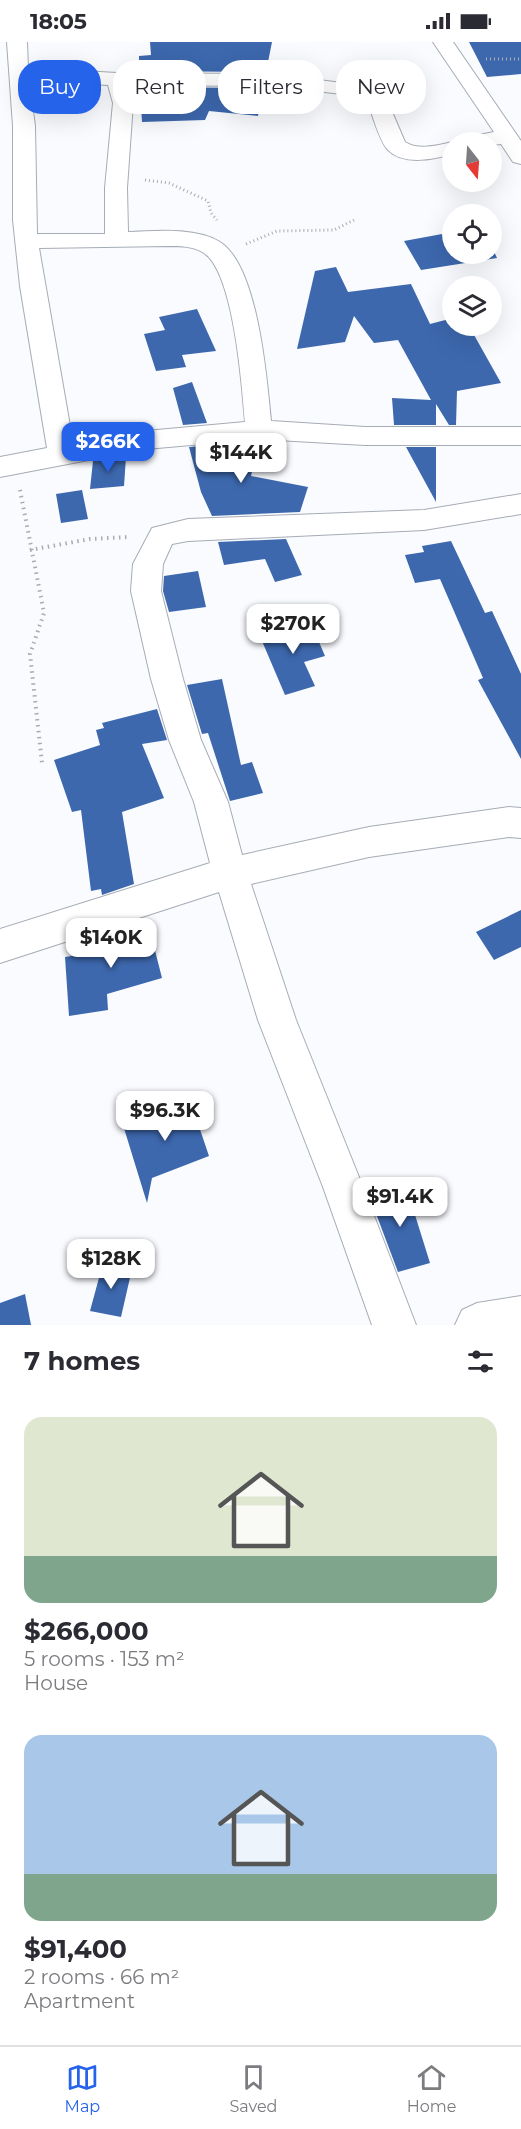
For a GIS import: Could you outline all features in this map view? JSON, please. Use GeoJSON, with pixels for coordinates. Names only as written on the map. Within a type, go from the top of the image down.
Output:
{"type":"FeatureCollection","features":[{"type":"Feature","properties":{"kind":"street"},"geometry":{"type":"LineString","coordinates":[[17,42],[18,74]]}},
{"type":"Feature","properties":{"kind":"street"},"geometry":{"type":"LineString","coordinates":[[443,42],[521,157]]}},
{"type":"Feature","properties":{"kind":"street"},"geometry":{"type":"LineString","coordinates":[[206,80],[288,81],[374,93],[396,146],[403,151],[442,151]]}},
{"type":"Feature","properties":{"kind":"street"},"geometry":{"type":"LineString","coordinates":[[23,114],[24,126],[12,194],[24,220],[32,286],[62,454]]}},
{"type":"Feature","properties":{"kind":"street"},"geometry":{"type":"LineString","coordinates":[[117,240],[116,188],[119,177],[122,114]]}},
{"type":"Feature","properties":{"kind":"street"},"geometry":{"type":"LineString","coordinates":[[502,137],[507,136]]}},
{"type":"Feature","properties":{"kind":"street"},"geometry":{"type":"LineString","coordinates":[[27,242],[172,239],[215,248],[226,260],[235,281],[251,359],[259,430]]}},
{"type":"Feature","properties":{"kind":"street"},"geometry":{"type":"LineString","coordinates":[[10,465],[146,440],[259,430],[365,436],[521,436]]}},
{"type":"Feature","properties":{"kind":"street"},"geometry":{"type":"LineString","coordinates":[[394,1325],[343,1187],[277,1020],[230,873],[206,786],[185,740],[146,591],[148,564],[162,535],[188,531],[424,520],[521,504]]}},
{"type":"Feature","properties":{"kind":"street"},"geometry":{"type":"LineString","coordinates":[[0,946],[230,873],[369,842],[509,822],[521,823]]}},
{"type":"Feature","properties":{"kind":"street"},"geometry":{"type":"LineString","coordinates":[[477,1325],[521,1318]]}},
{"type":"Feature","properties":{"kind":"path"},"geometry":{"type":"LineString","coordinates":[[119,177],[169,183],[208,201],[212,213],[219,222],[215,248],[236,250],[246,243],[278,231],[325,232],[341,229],[356,219]]}},
{"type":"Feature","properties":{"kind":"path"},"geometry":{"type":"LineString","coordinates":[[10,465],[21,503],[44,613],[30,654],[42,763]]}},
{"type":"Feature","properties":{"kind":"path"},"geometry":{"type":"LineString","coordinates":[[30,550],[90,539],[162,535]]}},
{"type":"Feature","properties":{"kind":"building"},"geometry":{"type":"Polygon","coordinates":[[[150,42],[272,42],[268,60],[218,60],[218,72],[206,72],[206,60],[139,60],[139,56],[151,55],[150,42]]]}},
{"type":"Feature","properties":{"kind":"building"},"geometry":{"type":"Polygon","coordinates":[[[469,42],[521,42],[521,74],[487,77],[469,42]]]}},
{"type":"Feature","properties":{"kind":"building"},"geometry":{"type":"Polygon","coordinates":[[[206,88],[218,88],[218,112],[209,111],[205,120],[142,122],[142,114],[206,114],[206,88]]]}},
{"type":"Feature","properties":{"kind":"building"},"geometry":{"type":"Polygon","coordinates":[[[442,234],[442,264],[459,264],[421,270],[404,241],[442,234]]]}},
{"type":"Feature","properties":{"kind":"building"},"geometry":{"type":"Polygon","coordinates":[[[336,267],[348,292],[411,284],[430,324],[442,321],[442,336],[475,336],[501,383],[457,391],[456,425],[449,425],[436,404],[436,425],[394,425],[392,398],[431,400],[398,340],[374,343],[354,316],[345,342],[297,349],[315,271],[336,267]]]}},
{"type":"Feature","properties":{"kind":"building"},"geometry":{"type":"Polygon","coordinates":[[[197,309],[216,351],[182,355],[186,367],[156,371],[144,334],[165,330],[159,317],[197,309]]]}},
{"type":"Feature","properties":{"kind":"building"},"geometry":{"type":"Polygon","coordinates":[[[192,382],[207,423],[183,425],[173,388],[192,382]]]}},
{"type":"Feature","properties":{"kind":"building"},"geometry":{"type":"Polygon","coordinates":[[[215,445],[257,450],[251,476],[308,487],[300,512],[212,516],[201,492],[189,447],[215,445]]]}},
{"type":"Feature","properties":{"kind":"building"},"geometry":{"type":"Polygon","coordinates":[[[406,447],[436,447],[436,502],[406,447]]]}},
{"type":"Feature","properties":{"kind":"building"},"geometry":{"type":"Polygon","coordinates":[[[126,457],[124,486],[90,489],[93,461],[126,457]]]}},
{"type":"Feature","properties":{"kind":"building"},"geometry":{"type":"Polygon","coordinates":[[[82,490],[88,519],[61,523],[56,494],[82,490]]]}},
{"type":"Feature","properties":{"kind":"building"},"geometry":{"type":"Polygon","coordinates":[[[286,539],[302,575],[275,582],[265,559],[224,565],[218,542],[286,539]]]}},
{"type":"Feature","properties":{"kind":"building"},"geometry":{"type":"Polygon","coordinates":[[[451,541],[485,613],[492,611],[521,674],[521,759],[478,680],[483,678],[440,579],[415,583],[405,555],[424,552],[422,546],[451,541]]]}},
{"type":"Feature","properties":{"kind":"building"},"geometry":{"type":"Polygon","coordinates":[[[198,571],[206,607],[169,612],[163,591],[164,576],[198,571]]]}},
{"type":"Feature","properties":{"kind":"building"},"geometry":{"type":"Polygon","coordinates":[[[310,621],[325,656],[304,662],[315,686],[285,695],[259,634],[310,621]]]}},
{"type":"Feature","properties":{"kind":"building"},"geometry":{"type":"Polygon","coordinates":[[[222,679],[241,765],[252,762],[263,793],[230,801],[208,733],[202,734],[187,685],[222,679]]]}},
{"type":"Feature","properties":{"kind":"building"},"geometry":{"type":"Polygon","coordinates":[[[157,709],[167,740],[142,744],[164,798],[122,812],[134,884],[102,895],[101,889],[91,891],[81,810],[72,812],[54,760],[100,745],[96,730],[104,728],[102,723],[157,709]]]}},
{"type":"Feature","properties":{"kind":"building"},"geometry":{"type":"Polygon","coordinates":[[[521,910],[521,947],[494,960],[476,932],[521,910]]]}},
{"type":"Feature","properties":{"kind":"building"},"geometry":{"type":"Polygon","coordinates":[[[140,920],[141,925],[148,923],[162,978],[107,994],[108,1010],[69,1016],[65,957],[116,949],[111,929],[140,920]]]}},
{"type":"Feature","properties":{"kind":"building"},"geometry":{"type":"Polygon","coordinates":[[[190,1100],[209,1156],[152,1178],[147,1203],[123,1125],[190,1100]]]}},
{"type":"Feature","properties":{"kind":"building"},"geometry":{"type":"Polygon","coordinates":[[[406,1186],[430,1263],[398,1272],[369,1195],[406,1186]]]}},
{"type":"Feature","properties":{"kind":"building"},"geometry":{"type":"Polygon","coordinates":[[[103,1263],[132,1269],[121,1317],[90,1311],[103,1263]]]}},
{"type":"Feature","properties":{"kind":"building"},"geometry":{"type":"Polygon","coordinates":[[[25,1294],[31,1325],[0,1325],[0,1303],[25,1294]]]}}]}
